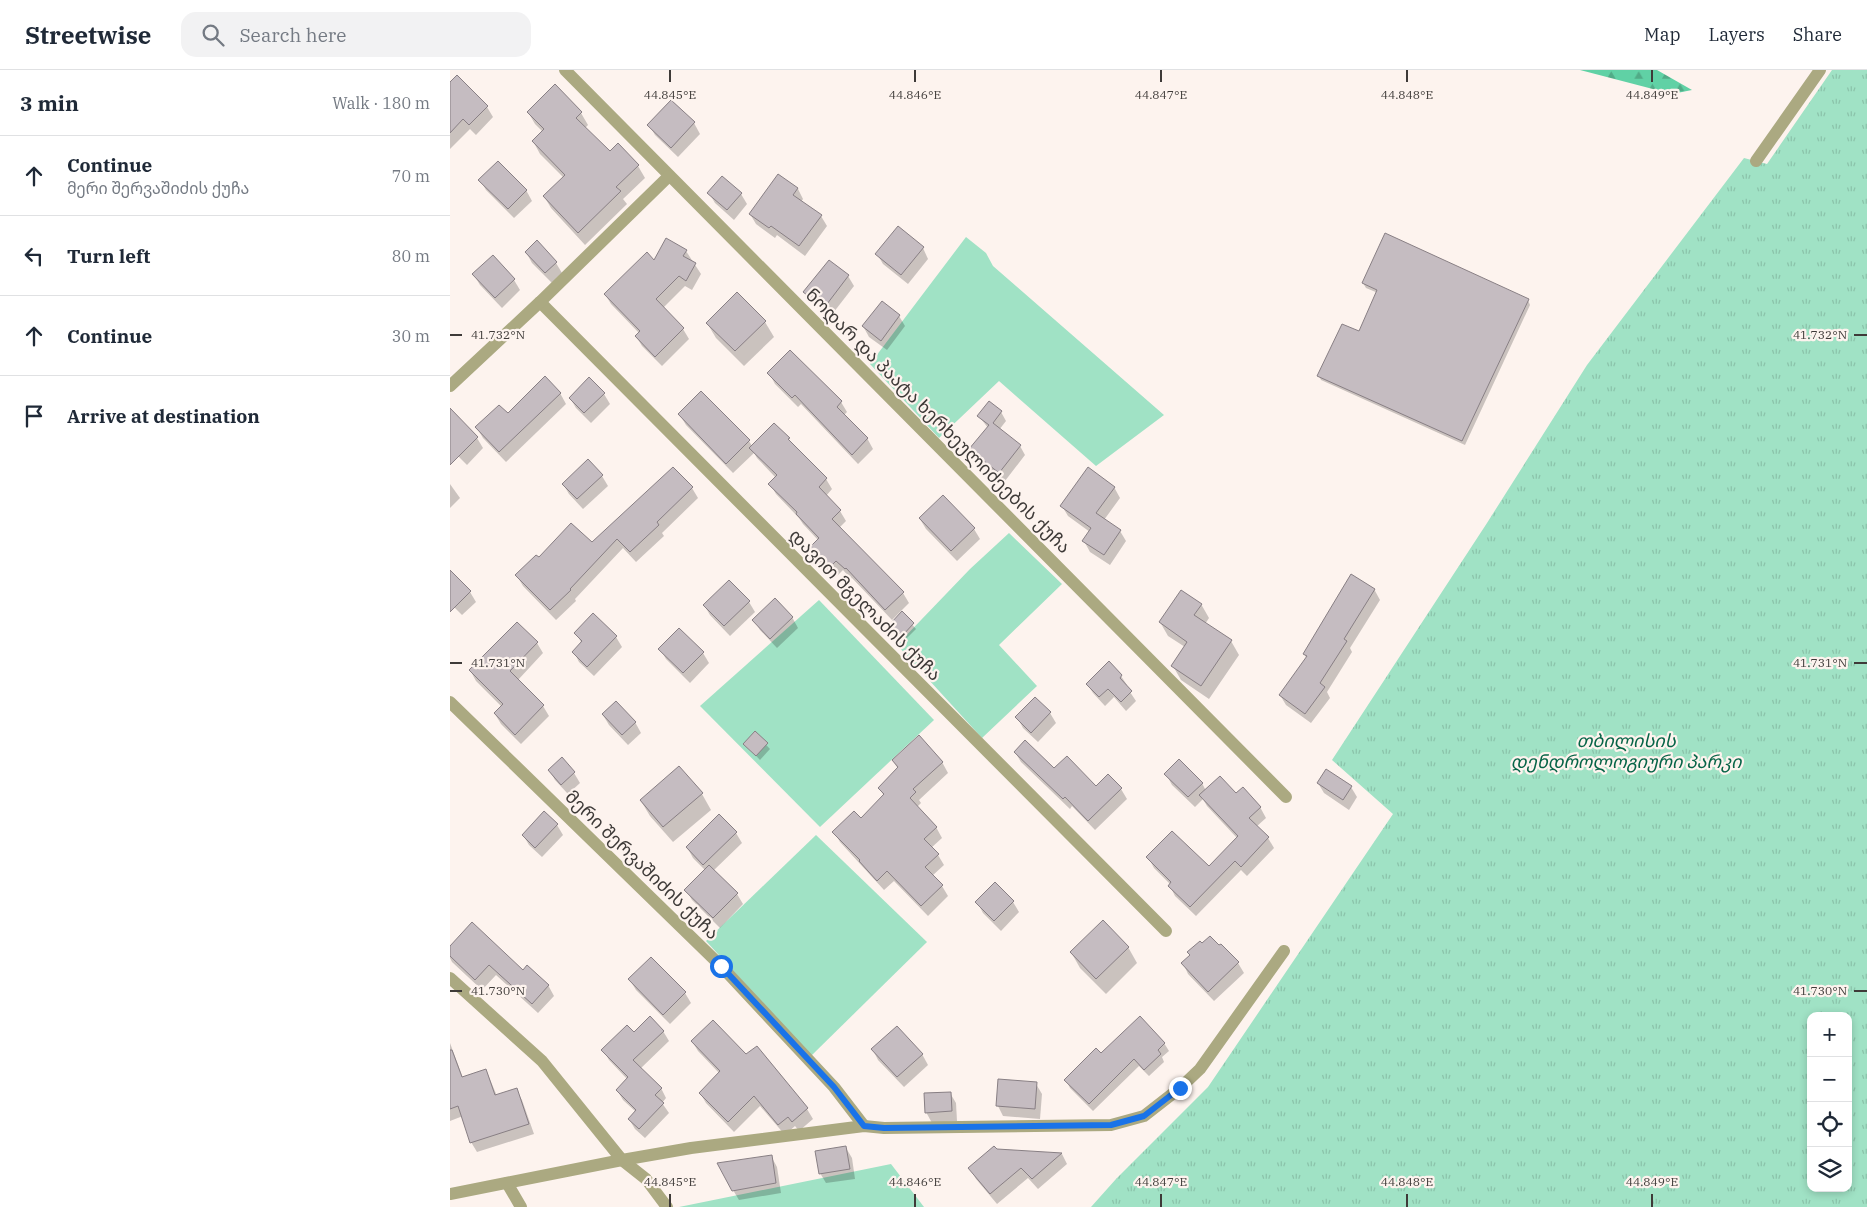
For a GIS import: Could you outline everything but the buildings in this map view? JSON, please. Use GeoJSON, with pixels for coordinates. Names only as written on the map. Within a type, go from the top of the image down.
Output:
{"type":"FeatureCollection","features":[{"type":"Feature","properties":{"kind":"street","name":"ნოდარ და პაატა ხერხეულიძეების ქუჩა"},"geometry":{"type":"LineString","coordinates":[[565,70],[1286,797]]}},
{"type":"Feature","properties":{"kind":"street"},"geometry":{"type":"LineString","coordinates":[[1756,161],[1820,70]]}},
{"type":"Feature","properties":{"kind":"street"},"geometry":{"type":"LineString","coordinates":[[450,386],[670,176]]}},
{"type":"Feature","properties":{"kind":"street","name":"დავით მგელაძის ქუჩა"},"geometry":{"type":"LineString","coordinates":[[540,302],[1166,931]]}},
{"type":"Feature","properties":{"kind":"street","name":"მერი შერვაშიძის ქუჩა"},"geometry":{"type":"LineString","coordinates":[[450,702],[721,966],[834,1087],[864,1126]]}},
{"type":"Feature","properties":{"kind":"street"},"geometry":{"type":"LineString","coordinates":[[450,1194],[691,1148],[864,1126],[884,1128],[1111,1125],[1144,1116],[1180,1088],[1200,1069],[1284,951]]}},
{"type":"Feature","properties":{"kind":"street"},"geometry":{"type":"LineString","coordinates":[[450,978],[542,1061],[622,1160],[646,1179],[666,1207]]}},
{"type":"Feature","properties":{"kind":"street"},"geometry":{"type":"LineString","coordinates":[[507,1183],[521,1207]]}},
{"type":"Feature","properties":{"kind":"green space"},"geometry":{"type":"Polygon","coordinates":[[[1580,70],[1657,70],[1692,90],[1672,94],[1580,70]]]}},
{"type":"Feature","properties":{"kind":"green space","name":"თბილისის დენდროლოგიური პარკი"},"geometry":{"type":"Polygon","coordinates":[[[1832,70],[1867,70],[1867,1207],[1091,1207],[1116,1179],[1208,1087],[1393,814],[1332,760],[1487,523],[1587,365],[1744,158],[1767,164],[1832,70]]]}},
{"type":"Feature","properties":{"kind":"green space"},"geometry":{"type":"Polygon","coordinates":[[[966,237],[986,253],[993,266],[1164,415],[1096,466],[999,381],[939,438],[870,364],[966,237]]]}},
{"type":"Feature","properties":{"kind":"green space"},"geometry":{"type":"Polygon","coordinates":[[[1009,533],[1062,584],[999,645],[1037,686],[982,738],[897,645],[970,569],[1009,533]]]}},
{"type":"Feature","properties":{"kind":"green space"},"geometry":{"type":"Polygon","coordinates":[[[819,600],[934,720],[820,827],[700,706],[819,600]]]}},
{"type":"Feature","properties":{"kind":"green space"},"geometry":{"type":"Polygon","coordinates":[[[816,835],[927,942],[811,1056],[706,941],[816,835]]]}},
{"type":"Feature","properties":{"kind":"green space"},"geometry":{"type":"Polygon","coordinates":[[[891,1164],[924,1207],[679,1207],[891,1164]]]}},
{"type":"Feature","properties":{"kind":"route"},"geometry":{"type":"LineString","coordinates":[[721,966],[772,1023],[834,1087],[864,1126],[884,1128],[1111,1125],[1144,1116],[1180,1088]]}}]}
